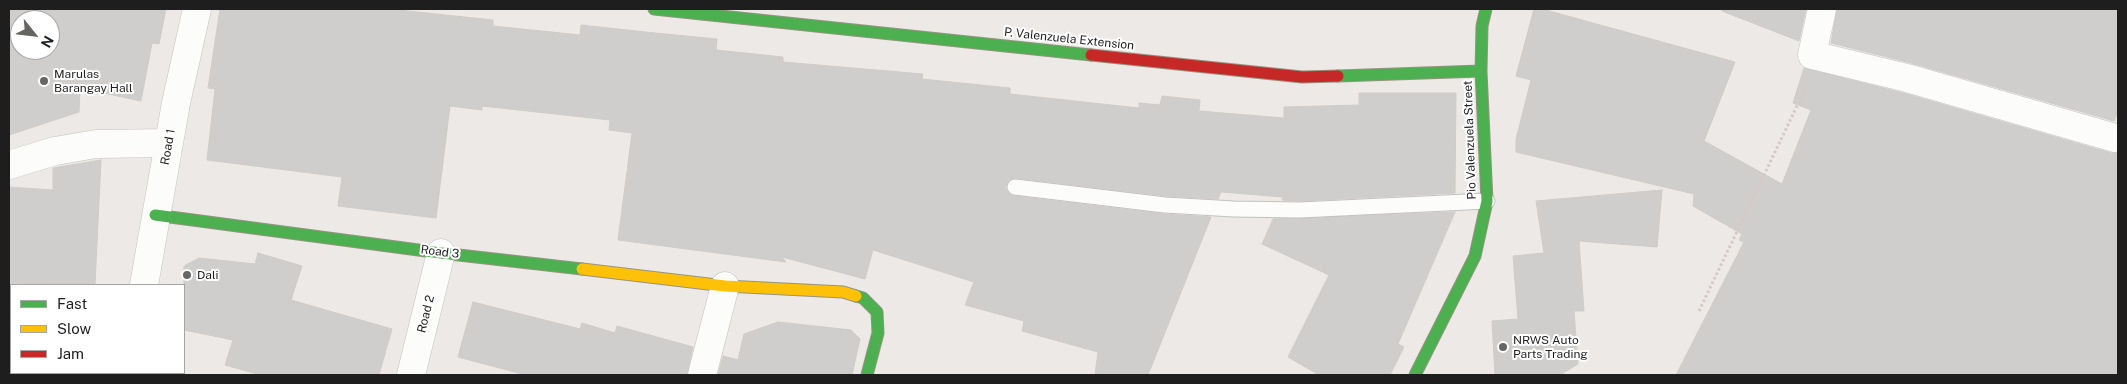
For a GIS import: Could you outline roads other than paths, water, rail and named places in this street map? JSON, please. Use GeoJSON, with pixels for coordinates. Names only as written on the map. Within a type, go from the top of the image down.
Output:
{"type":"FeatureCollection","features":[{"type":"Feature","properties":{"kind":"street","name":"Road 1"},"geometry":{"type":"LineString","coordinates":[[144,284],[176,103],[197,9]]}},
{"type":"Feature","properties":{"kind":"street","name":"P. Valenzuela Extension"},"geometry":{"type":"LineString","coordinates":[[654,9],[1302,77],[1481,71]]}},
{"type":"Feature","properties":{"kind":"street","name":"Pio Valenzuela Street"},"geometry":{"type":"LineString","coordinates":[[1415,375],[1475,256],[1487,201],[1481,71],[1482,26],[1486,9]]}},
{"type":"Feature","properties":{"kind":"street"},"geometry":{"type":"LineString","coordinates":[[1822,9],[1812,55],[1955,91],[2115,138]]}},
{"type":"Feature","properties":{"kind":"street"},"geometry":{"type":"LineString","coordinates":[[9,165],[55,150],[96,144],[169,143]]}},
{"type":"Feature","properties":{"kind":"street","name":"Road 3"},"geometry":{"type":"LineString","coordinates":[[155,215],[725,286],[843,292],[863,298],[877,312],[878,333],[867,375]]}},
{"type":"Feature","properties":{"kind":"street","name":"Road 2"},"geometry":{"type":"LineString","coordinates":[[411,375],[441,252]]}},
{"type":"Feature","properties":{"kind":"street"},"geometry":{"type":"LineString","coordinates":[[702,375],[725,286]]}},
{"type":"Feature","properties":{"kind":"lane"},"geometry":{"type":"LineString","coordinates":[[1015,187],[1165,205],[1234,210],[1300,210],[1487,201]]}},
{"type":"Feature","properties":{"kind":"place","name":"Marulas Barangay Hall"},"geometry":{"type":"Point","coordinates":[44,81]}},
{"type":"Feature","properties":{"kind":"place","name":"Dali"},"geometry":{"type":"Point","coordinates":[187,275]}},
{"type":"Feature","properties":{"kind":"place","name":"NRWS Auto Parts Trading"},"geometry":{"type":"Point","coordinates":[1503,347]}}]}
